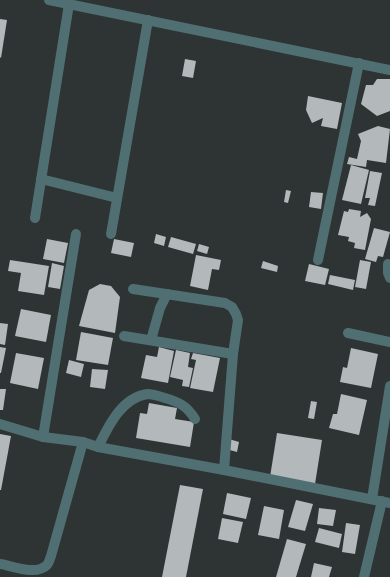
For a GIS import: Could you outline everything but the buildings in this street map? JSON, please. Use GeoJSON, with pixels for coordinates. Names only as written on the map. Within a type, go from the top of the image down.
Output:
{"type":"FeatureCollection","features":[{"type":"Feature","properties":{"kind":"street"},"geometry":{"type":"LineString","coordinates":[[49,0],[390,70]]}},
{"type":"Feature","properties":{"kind":"street"},"geometry":{"type":"LineString","coordinates":[[35,218],[69,4]]}},
{"type":"Feature","properties":{"kind":"street"},"geometry":{"type":"LineString","coordinates":[[111,234],[148,20]]}},
{"type":"Feature","properties":{"kind":"street"},"geometry":{"type":"LineString","coordinates":[[318,260],[359,63]]}},
{"type":"Feature","properties":{"kind":"street"},"geometry":{"type":"LineString","coordinates":[[41,179],[117,198]]}},
{"type":"Feature","properties":{"kind":"street"},"geometry":{"type":"LineString","coordinates":[[43,437],[76,234]]}},
{"type":"Feature","properties":{"kind":"street"},"geometry":{"type":"LineString","coordinates":[[388,264],[388,273],[390,278]]}},
{"type":"Feature","properties":{"kind":"street"},"geometry":{"type":"LineString","coordinates":[[133,289],[225,303],[232,307],[236,314],[238,320],[233,354],[224,470]]}},
{"type":"Feature","properties":{"kind":"street"},"geometry":{"type":"LineString","coordinates":[[151,340],[160,308],[167,294]]}},
{"type":"Feature","properties":{"kind":"street"},"geometry":{"type":"LineString","coordinates":[[348,334],[390,342]]}},
{"type":"Feature","properties":{"kind":"street"},"geometry":{"type":"LineString","coordinates":[[124,336],[233,354]]}},
{"type":"Feature","properties":{"kind":"street"},"geometry":{"type":"LineString","coordinates":[[372,499],[390,386]]}},
{"type":"Feature","properties":{"kind":"street"},"geometry":{"type":"LineString","coordinates":[[98,447],[111,422],[120,410],[128,403],[147,394],[155,395],[182,404],[188,408],[195,419]]}},
{"type":"Feature","properties":{"kind":"street"},"geometry":{"type":"LineString","coordinates":[[0,424],[43,437],[82,442],[98,447],[386,502],[364,577]]}},
{"type":"Feature","properties":{"kind":"street"},"geometry":{"type":"LineString","coordinates":[[0,564],[29,569],[39,569],[47,564],[51,556],[82,442]]}}]}
